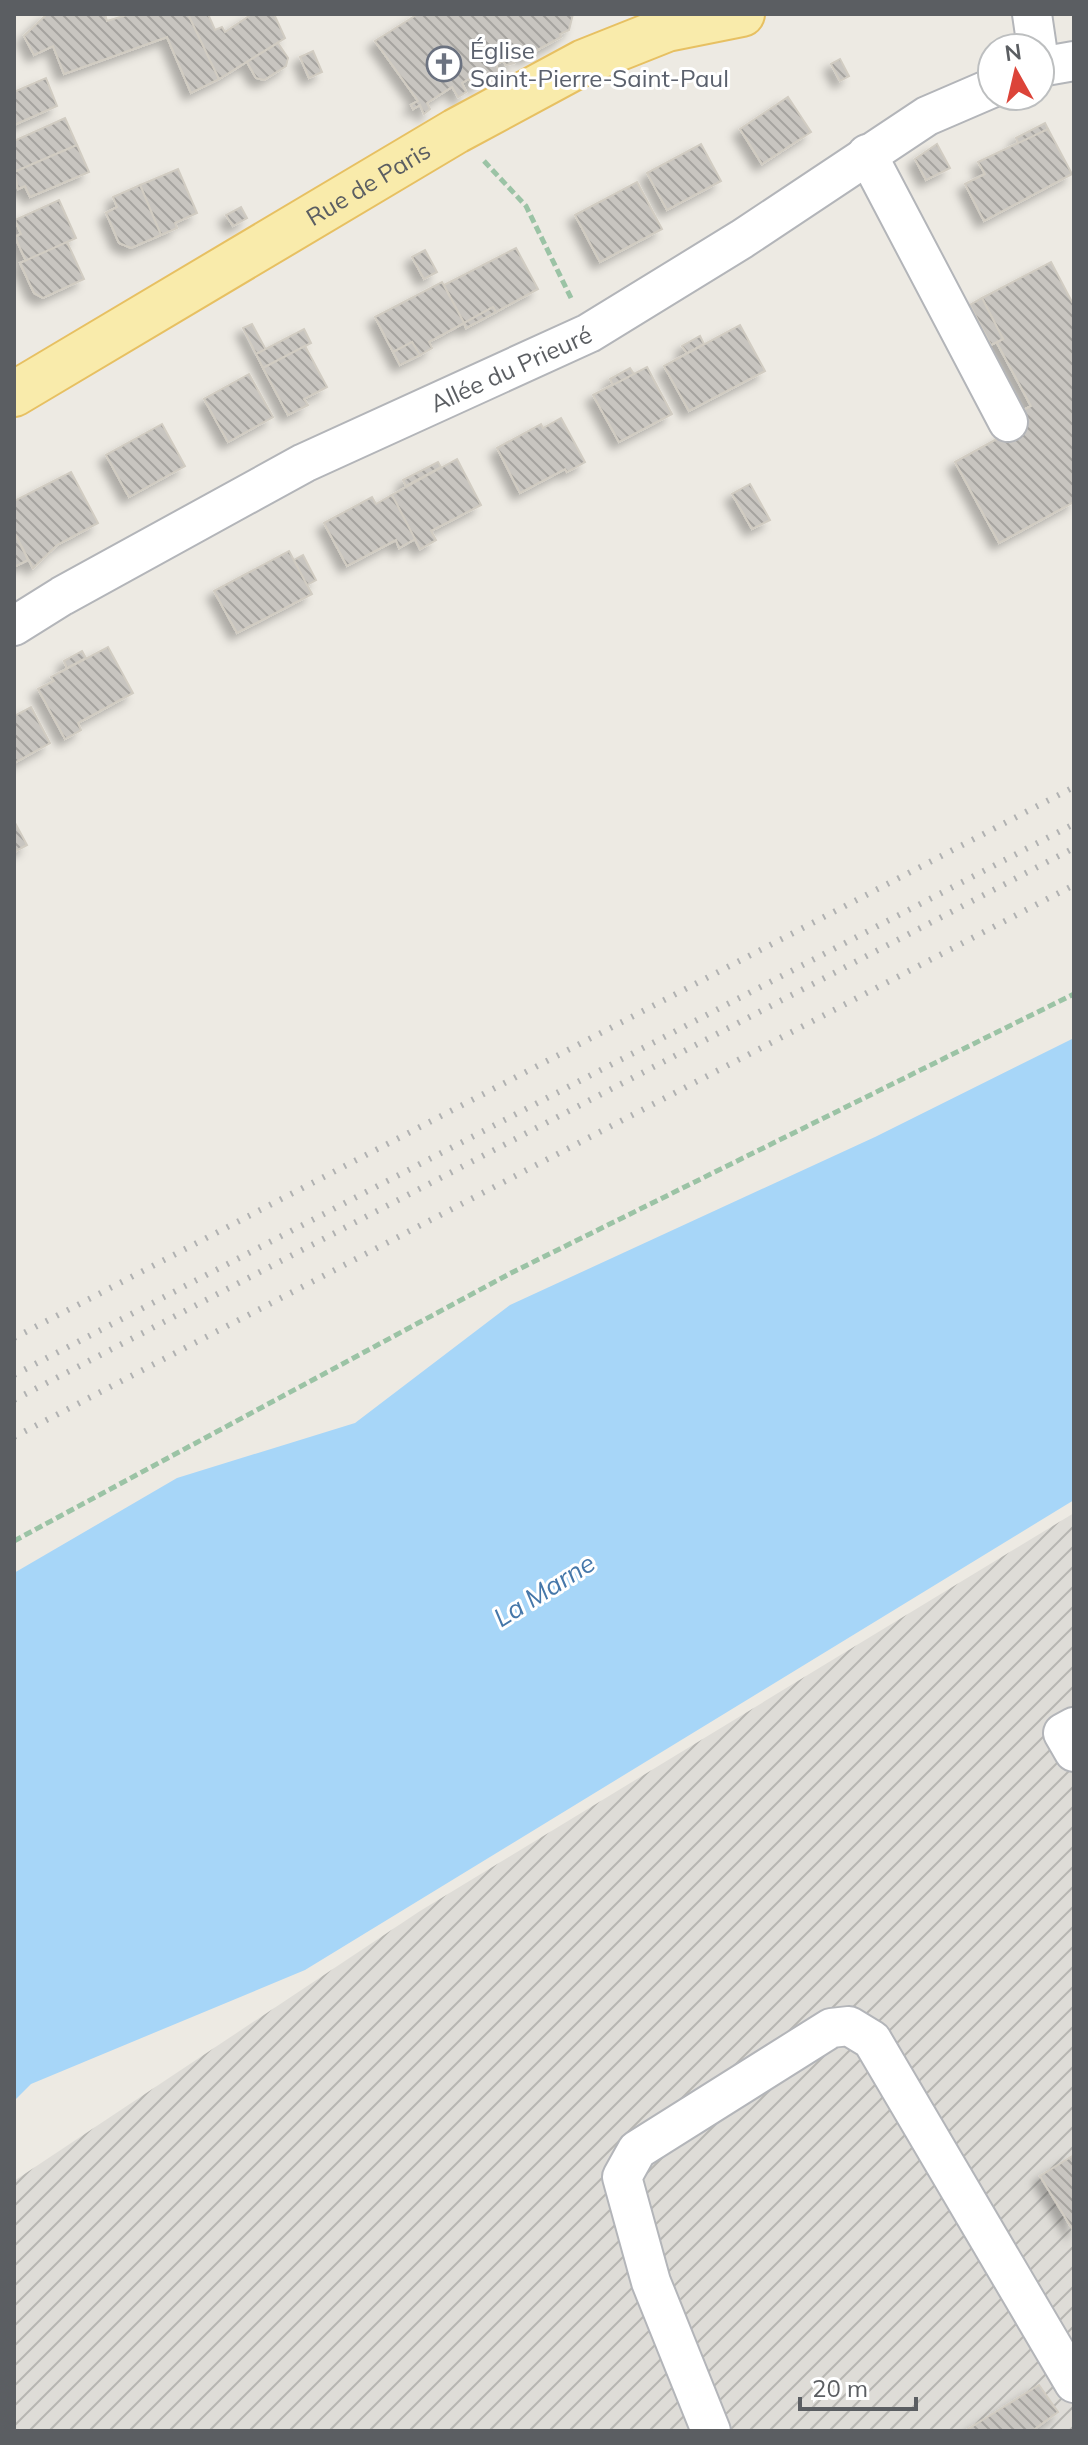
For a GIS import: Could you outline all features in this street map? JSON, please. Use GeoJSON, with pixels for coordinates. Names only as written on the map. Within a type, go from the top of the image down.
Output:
{"type":"FeatureCollection","features":[{"type":"Feature","properties":{"kind":"main road","name":"Rue de Paris"},"geometry":{"type":"LineString","coordinates":[[14,394],[456,131],[584,62],[666,22],[742,14]]}},
{"type":"Feature","properties":{"kind":"street","name":"Allée du Prieuré"},"geometry":{"type":"LineString","coordinates":[[14,626],[62,596],[304,463],[589,333],[742,239],[927,116],[976,95]]}},
{"type":"Feature","properties":{"kind":"street"},"geometry":{"type":"LineString","coordinates":[[867,154],[1008,422]]}},
{"type":"Feature","properties":{"kind":"street"},"geometry":{"type":"LineString","coordinates":[[1074,1727],[1063,1733],[1074,1752]]}},
{"type":"Feature","properties":{"kind":"street"},"geometry":{"type":"LineString","coordinates":[[711,2431],[651,2282],[622,2177],[637,2150],[831,2028],[849,2026],[872,2040],[1074,2383]]}},
{"type":"Feature","properties":{"kind":"path"},"geometry":{"type":"LineString","coordinates":[[456,131],[526,206],[589,333]]}},
{"type":"Feature","properties":{"kind":"path"},"geometry":{"type":"LineString","coordinates":[[14,1541],[511,1273],[1074,994]]}},
{"type":"Feature","properties":{"kind":"shaded area"},"geometry":{"type":"Polygon","coordinates":[[[1074,1513],[1074,2431],[14,2431],[14,2181],[420,1911],[1074,1513]]]}},
{"type":"Feature","properties":{"kind":"water","name":"La Marne"},"geometry":{"type":"Polygon","coordinates":[[[1074,1038],[1074,1500],[305,1970],[31,2084],[14,2101],[14,1573],[177,1478],[355,1423],[510,1305],[875,1137],[1074,1038]]]}},
{"type":"Feature","properties":{"kind":"building"},"geometry":{"type":"Polygon","coordinates":[[[47,14],[105,14],[107,21],[130,14],[188,14],[219,79],[191,93],[167,37],[64,74],[53,46],[34,55],[24,36],[47,14]]]}},
{"type":"Feature","properties":{"kind":"building"},"geometry":{"type":"Polygon","coordinates":[[[188,14],[208,14],[215,30],[222,27],[225,32],[252,14],[274,14],[285,38],[219,79],[188,14]]]}},
{"type":"Feature","properties":{"kind":"building","name":"Église Saint-Pierre-Saint-Paul"},"geometry":{"type":"Polygon","coordinates":[[[418,14],[573,14],[569,30],[560,34],[561,37],[523,58],[518,51],[510,56],[514,63],[506,65],[503,61],[496,64],[499,72],[489,78],[484,70],[477,74],[481,82],[474,86],[469,79],[462,83],[466,92],[458,97],[452,87],[427,103],[430,109],[424,114],[420,105],[413,109],[411,105],[418,101],[375,41],[418,14]]]}},
{"type":"Feature","properties":{"kind":"building"},"geometry":{"type":"Polygon","coordinates":[[[278,43],[288,58],[286,66],[264,80],[256,78],[247,62],[278,43]]]}},
{"type":"Feature","properties":{"kind":"building"},"geometry":{"type":"Polygon","coordinates":[[[313,51],[322,72],[309,78],[300,57],[313,51]]]}},
{"type":"Feature","properties":{"kind":"building"},"geometry":{"type":"Polygon","coordinates":[[[840,59],[849,76],[840,81],[831,64],[840,59]]]}},
{"type":"Feature","properties":{"kind":"building"},"geometry":{"type":"Polygon","coordinates":[[[46,78],[57,106],[14,125],[14,92],[46,78]]]}},
{"type":"Feature","properties":{"kind":"building"},"geometry":{"type":"Polygon","coordinates":[[[788,97],[811,132],[762,164],[740,129],[788,97]]]}},
{"type":"Feature","properties":{"kind":"building"},"geometry":{"type":"Polygon","coordinates":[[[65,118],[77,145],[14,172],[14,141],[65,118]]]}},
{"type":"Feature","properties":{"kind":"building"},"geometry":{"type":"Polygon","coordinates":[[[1045,123],[1048,129],[1019,144],[1016,138],[1045,123]]]}},
{"type":"Feature","properties":{"kind":"building"},"geometry":{"type":"Polygon","coordinates":[[[1048,129],[1072,174],[984,221],[965,184],[985,174],[978,162],[1048,129]]]}},
{"type":"Feature","properties":{"kind":"building"},"geometry":{"type":"Polygon","coordinates":[[[701,144],[721,181],[667,210],[647,173],[701,144]]]}},
{"type":"Feature","properties":{"kind":"building"},"geometry":{"type":"Polygon","coordinates":[[[937,144],[950,168],[926,180],[915,159],[937,144]]]}},
{"type":"Feature","properties":{"kind":"building"},"geometry":{"type":"Polygon","coordinates":[[[77,145],[89,172],[30,197],[25,186],[18,189],[14,172],[77,145]]]}},
{"type":"Feature","properties":{"kind":"building"},"geometry":{"type":"Polygon","coordinates":[[[178,169],[197,213],[175,223],[177,228],[161,235],[140,185],[178,169]]]}},
{"type":"Feature","properties":{"kind":"building"},"geometry":{"type":"Polygon","coordinates":[[[637,182],[662,229],[600,262],[575,215],[637,182]]]}},
{"type":"Feature","properties":{"kind":"building"},"geometry":{"type":"Polygon","coordinates":[[[140,185],[161,235],[131,248],[119,243],[106,213],[117,207],[113,197],[140,185]]]}},
{"type":"Feature","properties":{"kind":"building"},"geometry":{"type":"Polygon","coordinates":[[[59,200],[76,238],[26,261],[15,237],[21,234],[15,220],[59,200]]]}},
{"type":"Feature","properties":{"kind":"building"},"geometry":{"type":"Polygon","coordinates":[[[241,207],[247,218],[233,226],[226,215],[241,207]]]}},
{"type":"Feature","properties":{"kind":"building"},"geometry":{"type":"Polygon","coordinates":[[[67,242],[84,279],[43,298],[34,293],[20,263],[67,242]]]}},
{"type":"Feature","properties":{"kind":"building"},"geometry":{"type":"Polygon","coordinates":[[[516,248],[538,289],[496,312],[493,307],[464,323],[444,285],[516,248]]]}},
{"type":"Feature","properties":{"kind":"building"},"geometry":{"type":"Polygon","coordinates":[[[425,250],[437,272],[424,279],[412,257],[425,250]]]}},
{"type":"Feature","properties":{"kind":"building"},"geometry":{"type":"Polygon","coordinates":[[[1051,262],[1074,301],[1074,502],[999,543],[955,462],[1024,424],[1018,413],[1031,406],[997,343],[1003,339],[982,298],[1051,262]]]}},
{"type":"Feature","properties":{"kind":"building"},"geometry":{"type":"Polygon","coordinates":[[[442,282],[464,323],[429,342],[432,348],[420,355],[412,342],[393,352],[375,317],[442,282]]]}},
{"type":"Feature","properties":{"kind":"building"},"geometry":{"type":"Polygon","coordinates":[[[982,298],[1003,339],[991,345],[970,305],[982,298]]]}},
{"type":"Feature","properties":{"kind":"building"},"geometry":{"type":"Polygon","coordinates":[[[493,307],[496,312],[466,328],[464,323],[493,307]]]}},
{"type":"Feature","properties":{"kind":"building"},"geometry":{"type":"Polygon","coordinates":[[[252,324],[266,350],[256,354],[243,328],[252,324]]]}},
{"type":"Feature","properties":{"kind":"building"},"geometry":{"type":"Polygon","coordinates":[[[740,325],[765,371],[689,411],[664,366],[740,325]]]}},
{"type":"Feature","properties":{"kind":"building"},"geometry":{"type":"Polygon","coordinates":[[[304,329],[311,343],[263,368],[256,354],[304,329]]]}},
{"type":"Feature","properties":{"kind":"building"},"geometry":{"type":"Polygon","coordinates":[[[700,336],[704,344],[687,353],[682,346],[700,336]]]}},
{"type":"Feature","properties":{"kind":"building"},"geometry":{"type":"Polygon","coordinates":[[[412,342],[420,355],[400,365],[393,352],[412,342]]]}},
{"type":"Feature","properties":{"kind":"building"},"geometry":{"type":"Polygon","coordinates":[[[305,346],[327,387],[304,399],[308,405],[288,415],[263,368],[305,346]]]}},
{"type":"Feature","properties":{"kind":"building"},"geometry":{"type":"Polygon","coordinates":[[[647,367],[672,414],[619,442],[593,395],[647,367]]]}},
{"type":"Feature","properties":{"kind":"building"},"geometry":{"type":"Polygon","coordinates":[[[630,368],[634,374],[613,385],[610,379],[630,368]]]}},
{"type":"Feature","properties":{"kind":"building"},"geometry":{"type":"Polygon","coordinates":[[[249,374],[273,417],[228,442],[204,399],[249,374]]]}},
{"type":"Feature","properties":{"kind":"building"},"geometry":{"type":"Polygon","coordinates":[[[561,418],[585,462],[520,493],[497,448],[541,424],[543,428],[561,418]]]}},
{"type":"Feature","properties":{"kind":"building"},"geometry":{"type":"Polygon","coordinates":[[[162,424],[185,466],[129,497],[106,455],[162,424]]]}},
{"type":"Feature","properties":{"kind":"building"},"geometry":{"type":"Polygon","coordinates":[[[457,459],[481,505],[431,531],[436,540],[420,549],[392,495],[457,459]]]}},
{"type":"Feature","properties":{"kind":"building"},"geometry":{"type":"Polygon","coordinates":[[[438,462],[441,467],[406,486],[403,480],[438,462]]]}},
{"type":"Feature","properties":{"kind":"building"},"geometry":{"type":"Polygon","coordinates":[[[71,472],[98,523],[57,545],[33,568],[14,532],[14,501],[71,472]]]}},
{"type":"Feature","properties":{"kind":"building"},"geometry":{"type":"Polygon","coordinates":[[[750,484],[770,520],[752,529],[732,494],[750,484]]]}},
{"type":"Feature","properties":{"kind":"building"},"geometry":{"type":"Polygon","coordinates":[[[392,495],[415,539],[399,548],[396,540],[347,566],[324,523],[372,497],[376,504],[392,495]]]}},
{"type":"Feature","properties":{"kind":"building"},"geometry":{"type":"Polygon","coordinates":[[[14,532],[28,560],[14,567],[14,532]]]}},
{"type":"Feature","properties":{"kind":"building"},"geometry":{"type":"Polygon","coordinates":[[[289,551],[312,594],[237,633],[214,591],[289,551]]]}},
{"type":"Feature","properties":{"kind":"building"},"geometry":{"type":"Polygon","coordinates":[[[303,555],[316,580],[307,585],[294,560],[303,555]]]}},
{"type":"Feature","properties":{"kind":"building"},"geometry":{"type":"Polygon","coordinates":[[[108,647],[133,693],[78,723],[81,730],[65,739],[38,689],[54,681],[51,677],[108,647]]]}},
{"type":"Feature","properties":{"kind":"building"},"geometry":{"type":"Polygon","coordinates":[[[82,651],[86,658],[67,668],[64,661],[82,651]]]}},
{"type":"Feature","properties":{"kind":"building"},"geometry":{"type":"Polygon","coordinates":[[[31,707],[50,743],[14,763],[14,716],[31,707]]]}},
{"type":"Feature","properties":{"kind":"building"},"geometry":{"type":"Polygon","coordinates":[[[14,821],[27,845],[14,852],[14,821]]]}},
{"type":"Feature","properties":{"kind":"building"},"geometry":{"type":"Polygon","coordinates":[[[1074,2155],[1074,2232],[1040,2176],[1074,2155]]]}},
{"type":"Feature","properties":{"kind":"building"},"geometry":{"type":"Polygon","coordinates":[[[1039,2385],[1058,2412],[1032,2431],[965,2431],[1039,2385]]]}},
{"type":"Feature","properties":{"kind":"railway"},"geometry":{"type":"LineString","coordinates":[[14,1338],[1074,787]]}},
{"type":"Feature","properties":{"kind":"railway"},"geometry":{"type":"LineString","coordinates":[[14,1375],[1074,824]]}},
{"type":"Feature","properties":{"kind":"railway"},"geometry":{"type":"LineString","coordinates":[[14,1400],[1074,848]]}},
{"type":"Feature","properties":{"kind":"railway"},"geometry":{"type":"LineString","coordinates":[[14,1437],[1074,885]]}},
{"type":"Feature","properties":{"kind":"place","name":"Église Saint-Pierre-Saint-Paul"},"geometry":{"type":"Point","coordinates":[444,64]}}]}
